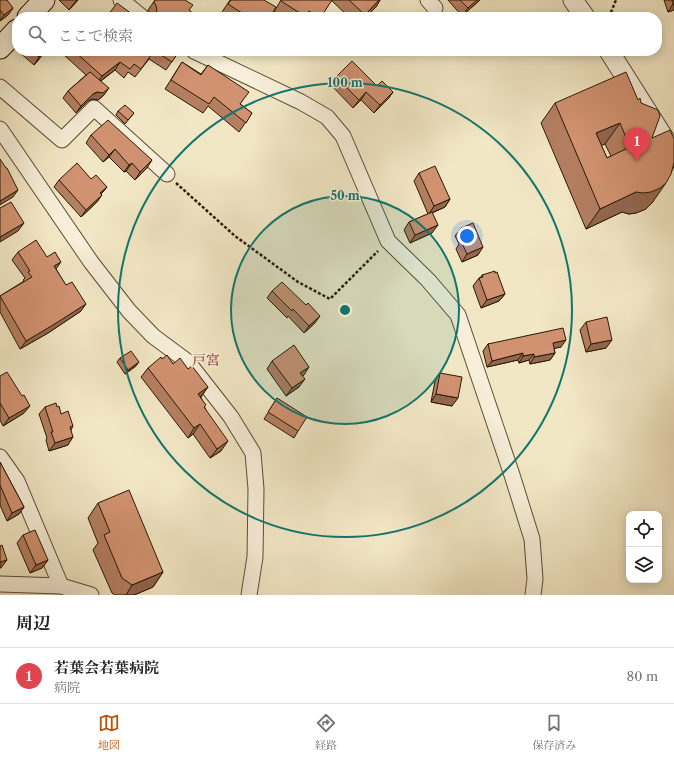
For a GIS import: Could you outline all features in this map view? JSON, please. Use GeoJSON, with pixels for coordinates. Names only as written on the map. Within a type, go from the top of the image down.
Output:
{"type":"FeatureCollection","features":[{"type":"Feature","properties":{"kind":"main road"},"geometry":{"type":"LineString","coordinates":[[33,12],[44,0]]}},
{"type":"Feature","properties":{"kind":"main road"},"geometry":{"type":"LineString","coordinates":[[0,48],[12,35]]}},
{"type":"Feature","properties":{"kind":"street"},"geometry":{"type":"LineString","coordinates":[[121,0],[136,12]]}},
{"type":"Feature","properties":{"kind":"street"},"geometry":{"type":"LineString","coordinates":[[573,0],[581,12]]}},
{"type":"Feature","properties":{"kind":"street"},"geometry":{"type":"LineString","coordinates":[[204,56],[301,102],[327,118],[343,136],[388,240],[428,280],[458,315],[532,539],[535,579],[533,595]]}},
{"type":"Feature","properties":{"kind":"street"},"geometry":{"type":"LineString","coordinates":[[612,56],[674,154]]}},
{"type":"Feature","properties":{"kind":"street"},"geometry":{"type":"LineString","coordinates":[[0,87],[62,140],[94,108],[167,174]]}},
{"type":"Feature","properties":{"kind":"street"},"geometry":{"type":"LineString","coordinates":[[0,129],[91,262],[128,311],[153,336],[188,362],[231,417],[253,452],[256,489],[255,557],[249,595]]}},
{"type":"Feature","properties":{"kind":"street"},"geometry":{"type":"LineString","coordinates":[[0,457],[16,481],[61,586]]}},
{"type":"Feature","properties":{"kind":"street"},"geometry":{"type":"LineString","coordinates":[[0,584],[61,586],[91,595]]}},
{"type":"Feature","properties":{"kind":"path"},"geometry":{"type":"LineString","coordinates":[[611,12],[616,0]]}},
{"type":"Feature","properties":{"kind":"path"},"geometry":{"type":"LineString","coordinates":[[167,174],[235,236],[298,282],[330,299],[388,240]]}},
{"type":"Feature","properties":{"kind":"building"},"geometry":{"type":"Polygon","coordinates":[[[0,0],[7,0],[13,8],[4,15],[0,10],[0,0]]]}},
{"type":"Feature","properties":{"kind":"building"},"geometry":{"type":"Polygon","coordinates":[[[155,0],[185,0],[193,5],[189,10],[192,12],[156,12],[157,10],[154,2],[155,0]]]}},
{"type":"Feature","properties":{"kind":"building"},"geometry":{"type":"Polygon","coordinates":[[[231,0],[264,0],[276,7],[273,12],[240,12],[228,4],[231,0]]]}},
{"type":"Feature","properties":{"kind":"building"},"geometry":{"type":"Polygon","coordinates":[[[332,0],[324,12],[298,12],[281,1],[332,0]]]}},
{"type":"Feature","properties":{"kind":"building"},"geometry":{"type":"Polygon","coordinates":[[[349,0],[379,0],[368,12],[362,12],[349,0]]]}},
{"type":"Feature","properties":{"kind":"building"},"geometry":{"type":"Polygon","coordinates":[[[460,0],[477,0],[468,8],[460,0]]]}},
{"type":"Feature","properties":{"kind":"building"},"geometry":{"type":"Polygon","coordinates":[[[117,3],[129,12],[110,12],[117,3]]]}},
{"type":"Feature","properties":{"kind":"building"},"geometry":{"type":"Polygon","coordinates":[[[80,56],[150,56],[141,69],[134,64],[130,69],[120,62],[102,76],[80,56]]]}},
{"type":"Feature","properties":{"kind":"building"},"geometry":{"type":"Polygon","coordinates":[[[163,56],[176,56],[172,62],[163,56]]]}},
{"type":"Feature","properties":{"kind":"building"},"geometry":{"type":"Polygon","coordinates":[[[352,61],[377,86],[382,81],[393,92],[380,105],[366,92],[359,100],[336,77],[352,61]]]}},
{"type":"Feature","properties":{"kind":"building"},"geometry":{"type":"Polygon","coordinates":[[[182,62],[201,75],[208,65],[249,92],[240,104],[252,113],[246,123],[214,97],[209,104],[171,80],[182,62]]]}},
{"type":"Feature","properties":{"kind":"building"},"geometry":{"type":"Polygon","coordinates":[[[90,72],[109,88],[103,93],[97,92],[93,94],[81,106],[68,91],[90,72]]]}},
{"type":"Feature","properties":{"kind":"building"},"geometry":{"type":"Polygon","coordinates":[[[626,72],[638,100],[640,98],[641,103],[658,110],[660,116],[652,138],[670,130],[674,139],[674,162],[671,174],[666,183],[660,188],[651,192],[636,192],[600,209],[555,103],[626,72]],[[620,123],[596,133],[607,158],[630,147],[620,123]]]}},
{"type":"Feature","properties":{"kind":"building"},"geometry":{"type":"Polygon","coordinates":[[[125,105],[134,113],[128,120],[118,111],[125,105]]]}},
{"type":"Feature","properties":{"kind":"building"},"geometry":{"type":"Polygon","coordinates":[[[108,120],[152,160],[140,172],[132,163],[129,165],[115,149],[109,155],[91,135],[108,120]]]}},
{"type":"Feature","properties":{"kind":"building"},"geometry":{"type":"Polygon","coordinates":[[[0,159],[7,168],[18,190],[0,201],[0,159]]]}},
{"type":"Feature","properties":{"kind":"building"},"geometry":{"type":"Polygon","coordinates":[[[77,163],[91,179],[96,175],[107,187],[100,193],[102,195],[86,210],[59,180],[77,163]]]}},
{"type":"Feature","properties":{"kind":"building"},"geometry":{"type":"Polygon","coordinates":[[[435,166],[450,199],[434,206],[419,173],[435,166]]]}},
{"type":"Feature","properties":{"kind":"building"},"geometry":{"type":"Polygon","coordinates":[[[11,202],[24,223],[0,237],[0,208],[11,202]]]}},
{"type":"Feature","properties":{"kind":"building"},"geometry":{"type":"Polygon","coordinates":[[[432,212],[438,225],[415,235],[409,222],[432,212]]]}},
{"type":"Feature","properties":{"kind":"building"},"geometry":{"type":"Polygon","coordinates":[[[473,223],[483,247],[467,254],[461,241],[466,239],[461,228],[473,223]]]}},
{"type":"Feature","properties":{"kind":"building"},"geometry":{"type":"Polygon","coordinates":[[[36,240],[47,257],[55,252],[61,262],[54,266],[66,285],[72,282],[86,304],[26,341],[0,296],[32,277],[18,252],[36,240]]]}},
{"type":"Feature","properties":{"kind":"building"},"geometry":{"type":"Polygon","coordinates":[[[495,271],[495,273],[497,272],[505,294],[487,300],[479,278],[483,277],[482,275],[495,271]]]}},
{"type":"Feature","properties":{"kind":"building"},"geometry":{"type":"Polygon","coordinates":[[[282,282],[306,305],[308,303],[320,316],[309,326],[293,309],[292,311],[272,291],[282,282]]]}},
{"type":"Feature","properties":{"kind":"building"},"geometry":{"type":"Polygon","coordinates":[[[607,317],[612,340],[591,344],[586,322],[607,317]]]}},
{"type":"Feature","properties":{"kind":"building"},"geometry":{"type":"Polygon","coordinates":[[[563,328],[566,340],[553,343],[555,353],[534,357],[534,354],[523,356],[523,353],[492,361],[488,344],[563,328]]]}},
{"type":"Feature","properties":{"kind":"building"},"geometry":{"type":"Polygon","coordinates":[[[294,345],[309,367],[300,373],[305,379],[292,388],[272,361],[294,345]]]}},
{"type":"Feature","properties":{"kind":"building"},"geometry":{"type":"Polygon","coordinates":[[[131,351],[139,362],[128,370],[120,358],[131,351]]]}},
{"type":"Feature","properties":{"kind":"building"},"geometry":{"type":"Polygon","coordinates":[[[167,355],[173,364],[180,358],[188,369],[192,366],[208,387],[198,394],[206,405],[204,407],[228,441],[217,449],[200,424],[194,428],[148,368],[161,357],[162,359],[167,355]]]}},
{"type":"Feature","properties":{"kind":"building"},"geometry":{"type":"Polygon","coordinates":[[[7,372],[30,406],[9,418],[0,403],[0,376],[7,372]]]}},
{"type":"Feature","properties":{"kind":"building"},"geometry":{"type":"Polygon","coordinates":[[[440,373],[462,377],[458,398],[436,394],[440,373]]]}},
{"type":"Feature","properties":{"kind":"building"},"geometry":{"type":"Polygon","coordinates":[[[277,398],[307,417],[298,431],[268,412],[277,398]]]}},
{"type":"Feature","properties":{"kind":"building"},"geometry":{"type":"Polygon","coordinates":[[[56,403],[57,407],[59,406],[61,414],[68,411],[73,426],[70,427],[73,437],[55,443],[45,407],[56,403]]]}},
{"type":"Feature","properties":{"kind":"building"},"geometry":{"type":"Polygon","coordinates":[[[0,462],[24,507],[12,513],[0,485],[0,462]]]}},
{"type":"Feature","properties":{"kind":"building"},"geometry":{"type":"Polygon","coordinates":[[[129,490],[163,572],[132,585],[122,578],[104,535],[110,532],[98,503],[129,490]]]}},
{"type":"Feature","properties":{"kind":"building"},"geometry":{"type":"Polygon","coordinates":[[[35,530],[48,560],[36,565],[23,535],[35,530]]]}},
{"type":"Feature","properties":{"kind":"building"},"geometry":{"type":"Polygon","coordinates":[[[2,545],[7,560],[0,562],[0,546],[2,545]]]}},
{"type":"Feature","properties":{"kind":"place","name":"若葉会若葉病院"},"geometry":{"type":"Point","coordinates":[637,161]}},
{"type":"Feature","properties":{"kind":"district","name":"戸宮"},"geometry":{"type":"Point","coordinates":[206,360]}}]}
